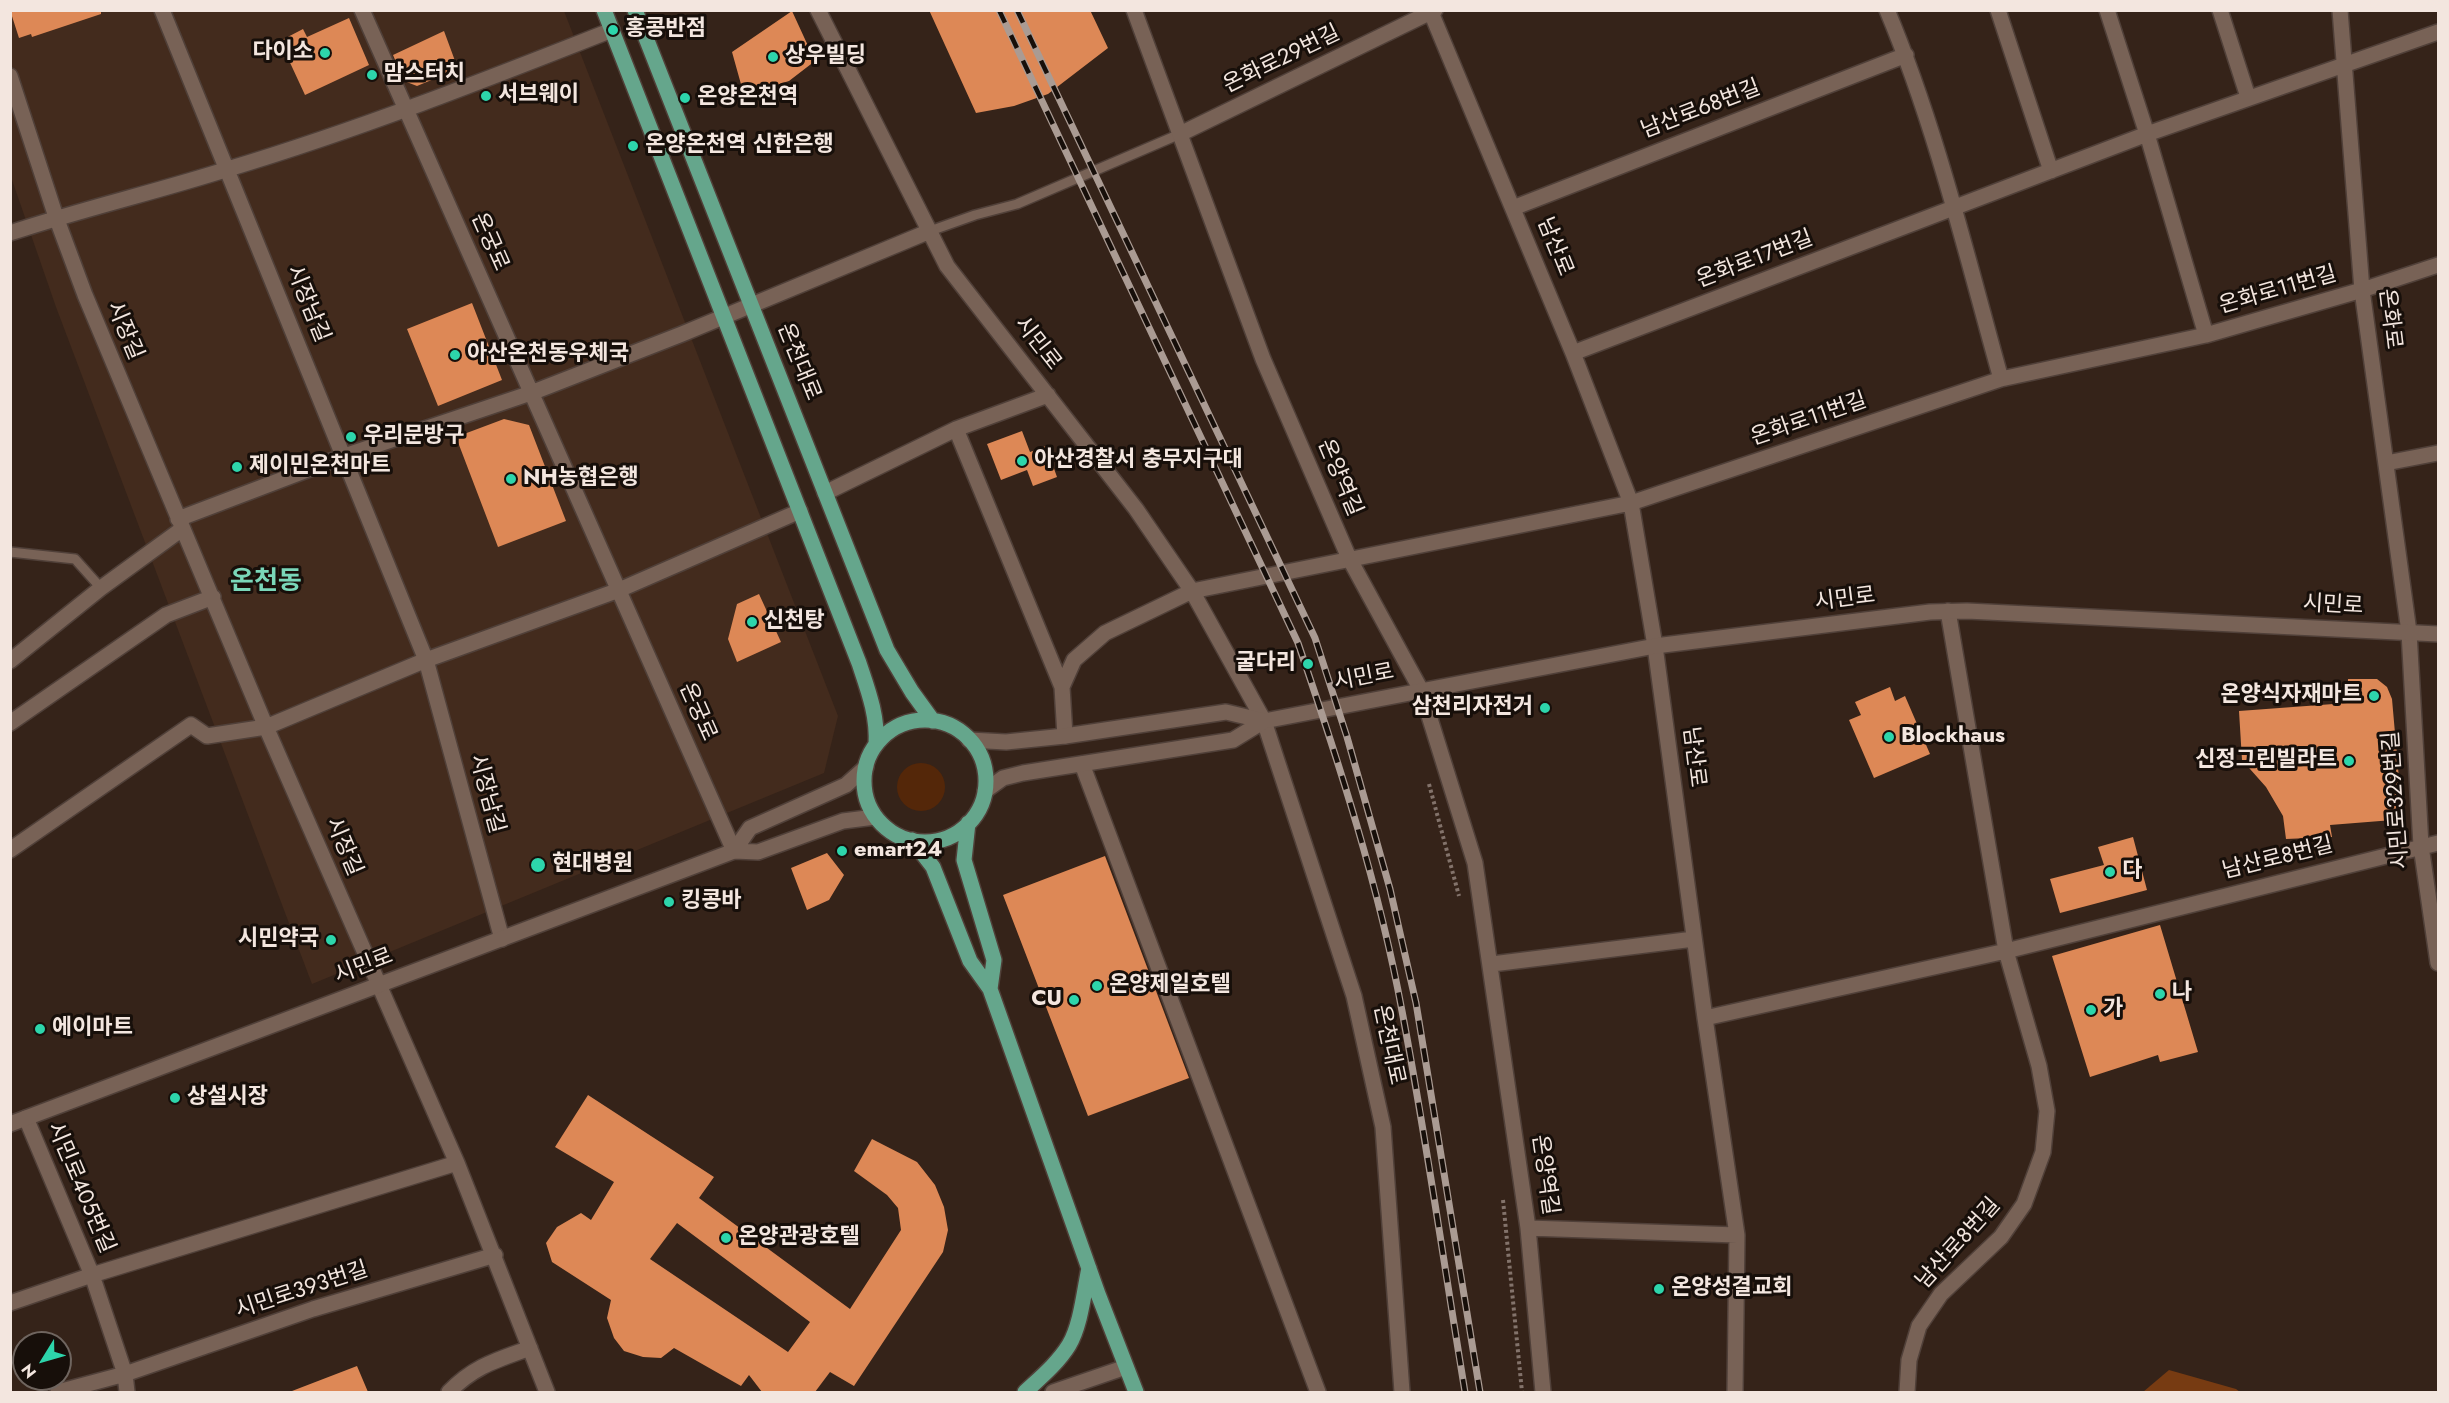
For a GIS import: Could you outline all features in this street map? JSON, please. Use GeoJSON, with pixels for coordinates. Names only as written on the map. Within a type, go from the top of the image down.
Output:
{"type":"FeatureCollection","features":[{"type":"Feature","properties":{"kind":"main road"},"geometry":{"type":"LineString","coordinates":[[604,10],[859,663],[873,706],[877,731],[876,745]]}},
{"type":"Feature","properties":{"kind":"main road","name":"온천대로"},"geometry":{"type":"LineString","coordinates":[[635,10],[887,650],[933,722]]}},
{"type":"Feature","properties":{"kind":"main road"},"geometry":{"type":"LineString","coordinates":[[907,723],[945,723],[969,740],[983,764],[985,791],[974,818],[960,831],[943,840],[924,842],[912,840],[889,830],[875,817],[867,800],[864,781],[866,767],[876,745],[889,731],[907,723]]}},
{"type":"Feature","properties":{"kind":"main road"},"geometry":{"type":"LineString","coordinates":[[968,824],[964,860],[994,960],[990,990]]}},
{"type":"Feature","properties":{"kind":"main road"},"geometry":{"type":"LineString","coordinates":[[912,840],[933,867],[970,960],[990,990],[1089,1268],[1136,1392]]}},
{"type":"Feature","properties":{"kind":"main road"},"geometry":{"type":"LineString","coordinates":[[1025,1392],[1052,1366],[1070,1343],[1089,1268]]}},
{"type":"Feature","properties":{"kind":"street","name":"시장남길"},"geometry":{"type":"LineString","coordinates":[[162,10],[426,660],[502,939]]}},
{"type":"Feature","properties":{"kind":"street","name":"온궁로"},"geometry":{"type":"LineString","coordinates":[[362,10],[734,851]]}},
{"type":"Feature","properties":{"kind":"street","name":"시민로"},"geometry":{"type":"LineString","coordinates":[[818,10],[947,266],[1136,509],[1192,591],[1264,721]]}},
{"type":"Feature","properties":{"kind":"street","name":"온양역길"},"geometry":{"type":"LineString","coordinates":[[1134,10],[1263,359],[1349,558],[1421,690],[1475,863],[1492,964],[1528,1228],[1543,1392]]}},
{"type":"Feature","properties":{"kind":"street"},"geometry":{"type":"LineString","coordinates":[[1887,10],[1906,54],[1954,209],[2001,379]]}},
{"type":"Feature","properties":{"kind":"street"},"geometry":{"type":"LineString","coordinates":[[1998,10],[2051,171]]}},
{"type":"Feature","properties":{"kind":"street"},"geometry":{"type":"LineString","coordinates":[[2107,10],[2147,134]]}},
{"type":"Feature","properties":{"kind":"street"},"geometry":{"type":"LineString","coordinates":[[2220,10],[2248,97]]}},
{"type":"Feature","properties":{"kind":"street","name":"온화로"},"geometry":{"type":"LineString","coordinates":[[2340,10],[2362,290],[2409,632]]}},
{"type":"Feature","properties":{"kind":"street","name":"온화로29번길"},"geometry":{"type":"LineString","coordinates":[[1180,134],[1432,11]]}},
{"type":"Feature","properties":{"kind":"street","name":"남산로"},"geometry":{"type":"LineString","coordinates":[[1432,11],[1573,353],[1631,503],[1655,646],[1737,1235],[1735,1392]]}},
{"type":"Feature","properties":{"kind":"street"},"geometry":{"type":"LineString","coordinates":[[10,233],[228,170],[406,110],[612,30]]}},
{"type":"Feature","properties":{"kind":"street","name":"온화로17번길"},"geometry":{"type":"LineString","coordinates":[[1573,353],[2147,134],[2439,32]]}},
{"type":"Feature","properties":{"kind":"street","name":"남산로68번길"},"geometry":{"type":"LineString","coordinates":[[1513,208],[1906,54]]}},
{"type":"Feature","properties":{"kind":"street","name":"시장길"},"geometry":{"type":"LineString","coordinates":[[10,75],[56,218],[85,295],[266,727],[378,986]]}},
{"type":"Feature","properties":{"kind":"street","name":"온화로11번길"},"geometry":{"type":"LineString","coordinates":[[2147,134],[2206,336]]}},
{"type":"Feature","properties":{"kind":"street"},"geometry":{"type":"LineString","coordinates":[[10,661],[180,524],[344,456],[531,393],[930,231]]}},
{"type":"Feature","properties":{"kind":"street","name":"온화로11번길"},"geometry":{"type":"LineString","coordinates":[[1631,503],[2001,379],[2206,336],[2439,265]]}},
{"type":"Feature","properties":{"kind":"street"},"geometry":{"type":"LineString","coordinates":[[825,493],[956,429],[1048,395]]}},
{"type":"Feature","properties":{"kind":"street"},"geometry":{"type":"LineString","coordinates":[[956,429],[1062,687],[1065,736]]}},
{"type":"Feature","properties":{"kind":"street"},"geometry":{"type":"LineString","coordinates":[[2386,463],[2439,453]]}},
{"type":"Feature","properties":{"kind":"street"},"geometry":{"type":"LineString","coordinates":[[1062,687],[1074,660],[1106,633],[1192,591],[1631,503]]}},
{"type":"Feature","properties":{"kind":"street"},"geometry":{"type":"LineString","coordinates":[[10,850],[191,725],[207,736],[266,727],[426,660],[618,590],[800,511]]}},
{"type":"Feature","properties":{"kind":"street"},"geometry":{"type":"LineString","coordinates":[[10,723],[166,615],[213,597]]}},
{"type":"Feature","properties":{"kind":"street","name":"시민로"},"geometry":{"type":"LineString","coordinates":[[985,791],[1004,778],[1233,740],[1264,721],[1655,646],[1948,611],[2439,634]]}},
{"type":"Feature","properties":{"kind":"street","name":"남산로8번길"},"geometry":{"type":"LineString","coordinates":[[1907,1392],[1909,1360],[1919,1326],[1941,1294],[2001,1237],[2024,1204],[2043,1152],[2047,1111],[2042,1077],[2006,951],[1948,611]]}},
{"type":"Feature","properties":{"kind":"street","name":"시민로329번길"},"geometry":{"type":"LineString","coordinates":[[2409,632],[2421,846],[2439,963]]}},
{"type":"Feature","properties":{"kind":"street","name":"시민로"},"geometry":{"type":"LineString","coordinates":[[969,740],[1006,742],[1065,736],[1226,712],[1264,721]]}},
{"type":"Feature","properties":{"kind":"street","name":"온천대로"},"geometry":{"type":"LineString","coordinates":[[1264,721],[1354,996],[1383,1127],[1402,1392]]}},
{"type":"Feature","properties":{"kind":"street"},"geometry":{"type":"LineString","coordinates":[[1082,764],[1318,1392]]}},
{"type":"Feature","properties":{"kind":"street"},"geometry":{"type":"LineString","coordinates":[[734,851],[750,828],[846,785],[866,767]]}},
{"type":"Feature","properties":{"kind":"street","name":"시민로"},"geometry":{"type":"LineString","coordinates":[[15,1120],[734,851],[758,852],[843,821],[875,817]]}},
{"type":"Feature","properties":{"kind":"street","name":"남산로8번길"},"geometry":{"type":"LineString","coordinates":[[2006,951],[2439,843]]}},
{"type":"Feature","properties":{"kind":"street"},"geometry":{"type":"LineString","coordinates":[[1492,964],[1694,939]]}},
{"type":"Feature","properties":{"kind":"street"},"geometry":{"type":"LineString","coordinates":[[1705,1018],[2006,951]]}},
{"type":"Feature","properties":{"kind":"street"},"geometry":{"type":"LineString","coordinates":[[378,986],[457,1163],[547,1392]]}},
{"type":"Feature","properties":{"kind":"street","name":"시민로405번길"},"geometry":{"type":"LineString","coordinates":[[15,1120],[92,1275],[125,1374],[126,1392]]}},
{"type":"Feature","properties":{"kind":"street"},"geometry":{"type":"LineString","coordinates":[[92,1275],[457,1163]]}},
{"type":"Feature","properties":{"kind":"street"},"geometry":{"type":"LineString","coordinates":[[1528,1228],[1737,1235]]}},
{"type":"Feature","properties":{"kind":"street","name":"시민로393번길"},"geometry":{"type":"LineString","coordinates":[[125,1374],[313,1309],[495,1255]]}},
{"type":"Feature","properties":{"kind":"street","name":"시민로405번길"},"geometry":{"type":"LineString","coordinates":[[10,1303],[92,1275]]}},
{"type":"Feature","properties":{"kind":"street"},"geometry":{"type":"LineString","coordinates":[[449,1392],[460,1380],[479,1367],[530,1348]]}},
{"type":"Feature","properties":{"kind":"street"},"geometry":{"type":"LineString","coordinates":[[1053,1392],[1126,1367]]}},
{"type":"Feature","properties":{"kind":"street"},"geometry":{"type":"LineString","coordinates":[[58,1392],[125,1374]]}},
{"type":"Feature","properties":{"kind":"lane"},"geometry":{"type":"LineString","coordinates":[[930,231],[975,214],[1017,204],[1180,134]]}},
{"type":"Feature","properties":{"kind":"lane"},"geometry":{"type":"LineString","coordinates":[[10,552],[75,559],[101,588]]}},
{"type":"Feature","properties":{"kind":"path"},"geometry":{"type":"LineString","coordinates":[[1426,775],[1460,900]]}},
{"type":"Feature","properties":{"kind":"path"},"geometry":{"type":"LineString","coordinates":[[1502,1188],[1522,1392]]}},
{"type":"Feature","properties":{"kind":"shaded area"},"geometry":{"type":"Polygon","coordinates":[[[10,11],[564,11],[838,716],[824,773],[312,984],[56,307],[11,177],[10,11]]]}},
{"type":"Feature","properties":{"kind":"shaded area"},"geometry":{"type":"Polygon","coordinates":[[[916,763],[926,763],[938,770],[945,782],[945,792],[938,804],[926,811],[916,811],[901,800],[897,792],[897,782],[908,767],[916,763]]]}},
{"type":"Feature","properties":{"kind":"shaded area"},"geometry":{"type":"Polygon","coordinates":[[[2169,1370],[2236,1389],[2240,1392],[2143,1392],[2169,1370]]]}},
{"type":"Feature","properties":{"kind":"building"},"geometry":{"type":"Polygon","coordinates":[[[10,10],[101,10],[101,14],[32,37],[31,34],[19,38],[10,10]]]}},
{"type":"Feature","properties":{"kind":"building"},"geometry":{"type":"Polygon","coordinates":[[[929,10],[1090,10],[1108,48],[1048,94],[1014,106],[976,113],[929,10]]]}},
{"type":"Feature","properties":{"kind":"building","name":"상우빌딩"},"geometry":{"type":"Polygon","coordinates":[[[792,11],[815,61],[789,81],[744,95],[732,52],[792,11]]]}},
{"type":"Feature","properties":{"kind":"building","name":"다이소"},"geometry":{"type":"Polygon","coordinates":[[[349,18],[369,65],[305,95],[280,41],[303,29],[307,37],[349,18]]]}},
{"type":"Feature","properties":{"kind":"building"},"geometry":{"type":"Polygon","coordinates":[[[444,31],[458,69],[417,86],[404,81],[393,55],[444,31]]]}},
{"type":"Feature","properties":{"kind":"building","name":"아산온천동우체국"},"geometry":{"type":"Polygon","coordinates":[[[472,303],[502,380],[438,406],[407,329],[472,303]]]}},
{"type":"Feature","properties":{"kind":"building","name":"NH농협은행"},"geometry":{"type":"Polygon","coordinates":[[[504,419],[529,425],[566,521],[498,547],[456,437],[504,419]]]}},
{"type":"Feature","properties":{"kind":"building","name":"아산경찰서 충무지구대"},"geometry":{"type":"Polygon","coordinates":[[[1022,431],[1030,452],[1046,446],[1057,477],[1033,486],[1027,470],[1001,480],[987,444],[1022,431]]]}},
{"type":"Feature","properties":{"kind":"building","name":"신천탕"},"geometry":{"type":"Polygon","coordinates":[[[759,594],[781,642],[737,662],[728,639],[737,604],[759,594]]]}},
{"type":"Feature","properties":{"kind":"building"},"geometry":{"type":"Polygon","coordinates":[[[2348,679],[2377,679],[2387,687],[2392,699],[2402,813],[2393,820],[2330,825],[2332,837],[2286,839],[2283,816],[2266,787],[2242,760],[2239,711],[2347,703],[2348,679]]]}},
{"type":"Feature","properties":{"kind":"building","name":"Blockhaus"},"geometry":{"type":"Polygon","coordinates":[[[1890,687],[1895,701],[1905,696],[1930,754],[1874,778],[1849,720],[1861,715],[1855,702],[1890,687]]]}},
{"type":"Feature","properties":{"kind":"building","name":"다"},"geometry":{"type":"Polygon","coordinates":[[[2133,837],[2147,890],[2060,913],[2050,879],[2104,865],[2098,847],[2133,837]]]}},
{"type":"Feature","properties":{"kind":"building"},"geometry":{"type":"Polygon","coordinates":[[[827,853],[844,875],[829,900],[807,910],[791,868],[827,853]]]}},
{"type":"Feature","properties":{"kind":"building","name":"온양제일호텔"},"geometry":{"type":"Polygon","coordinates":[[[1105,856],[1189,1078],[1088,1116],[1003,895],[1105,856]]]}},
{"type":"Feature","properties":{"kind":"building"},"geometry":{"type":"Polygon","coordinates":[[[2160,925],[2198,1052],[2160,1062],[2158,1055],[2090,1077],[2052,956],[2160,925]]]}},
{"type":"Feature","properties":{"kind":"building","name":"온양관광호텔"},"geometry":{"type":"Polygon","coordinates":[[[588,1095],[714,1177],[699,1198],[850,1309],[901,1230],[898,1208],[887,1195],[854,1171],[872,1139],[917,1162],[935,1185],[944,1207],[948,1230],[943,1252],[854,1386],[830,1372],[815,1392],[762,1392],[749,1375],[741,1386],[674,1348],[661,1358],[643,1357],[624,1351],[614,1338],[607,1318],[611,1300],[552,1262],[546,1243],[557,1227],[581,1213],[591,1220],[614,1182],[555,1147],[588,1095]],[[677,1223],[650,1259],[788,1352],[810,1322],[677,1223]]]}},
{"type":"Feature","properties":{"kind":"building"},"geometry":{"type":"Polygon","coordinates":[[[357,1366],[368,1392],[292,1392],[292,1391],[357,1366]]]}},
{"type":"Feature","properties":{"kind":"railway"},"geometry":{"type":"LineString","coordinates":[[999,10],[1298,643],[1357,825],[1393,964],[1419,1106],[1465,1392]]}},
{"type":"Feature","properties":{"kind":"railway"},"geometry":{"type":"LineString","coordinates":[[1017,10],[1315,638],[1347,737],[1390,889],[1416,1003],[1480,1392]]}},
{"type":"Feature","properties":{"kind":"place","name":"홍콩반점"},"geometry":{"type":"Point","coordinates":[613,30]}},
{"type":"Feature","properties":{"kind":"place","name":"다이소"},"geometry":{"type":"Point","coordinates":[325,53]}},
{"type":"Feature","properties":{"kind":"place","name":"상우빌딩"},"geometry":{"type":"Point","coordinates":[773,57]}},
{"type":"Feature","properties":{"kind":"place","name":"맘스터치"},"geometry":{"type":"Point","coordinates":[372,75]}},
{"type":"Feature","properties":{"kind":"place","name":"서브웨이"},"geometry":{"type":"Point","coordinates":[486,96]}},
{"type":"Feature","properties":{"kind":"place","name":"온양온천역"},"geometry":{"type":"Point","coordinates":[685,98]}},
{"type":"Feature","properties":{"kind":"place","name":"온양온천역 신한은행"},"geometry":{"type":"Point","coordinates":[633,146]}},
{"type":"Feature","properties":{"kind":"place","name":"아산온천동우체국"},"geometry":{"type":"Point","coordinates":[455,355]}},
{"type":"Feature","properties":{"kind":"place","name":"우리문방구"},"geometry":{"type":"Point","coordinates":[351,437]}},
{"type":"Feature","properties":{"kind":"place","name":"아산경찰서 충무지구대"},"geometry":{"type":"Point","coordinates":[1022,461]}},
{"type":"Feature","properties":{"kind":"place","name":"제이민온천마트"},"geometry":{"type":"Point","coordinates":[237,467]}},
{"type":"Feature","properties":{"kind":"place","name":"NH농협은행"},"geometry":{"type":"Point","coordinates":[511,479]}},
{"type":"Feature","properties":{"kind":"place","name":"신천탕"},"geometry":{"type":"Point","coordinates":[752,622]}},
{"type":"Feature","properties":{"kind":"place","name":"굴다리"},"geometry":{"type":"Point","coordinates":[1308,664]}},
{"type":"Feature","properties":{"kind":"place","name":"온양식자재마트"},"geometry":{"type":"Point","coordinates":[2374,696]}},
{"type":"Feature","properties":{"kind":"place","name":"삼천리자전거"},"geometry":{"type":"Point","coordinates":[1545,708]}},
{"type":"Feature","properties":{"kind":"place","name":"Blockhaus"},"geometry":{"type":"Point","coordinates":[1889,737]}},
{"type":"Feature","properties":{"kind":"place","name":"신정그린빌라트"},"geometry":{"type":"Point","coordinates":[2349,761]}},
{"type":"Feature","properties":{"kind":"place","name":"emart24"},"geometry":{"type":"Point","coordinates":[842,851]}},
{"type":"Feature","properties":{"kind":"place","name":"현대병원"},"geometry":{"type":"Point","coordinates":[538,865]}},
{"type":"Feature","properties":{"kind":"place","name":"다"},"geometry":{"type":"Point","coordinates":[2110,872]}},
{"type":"Feature","properties":{"kind":"place","name":"킹콩바"},"geometry":{"type":"Point","coordinates":[669,902]}},
{"type":"Feature","properties":{"kind":"place","name":"시민약국"},"geometry":{"type":"Point","coordinates":[331,940]}},
{"type":"Feature","properties":{"kind":"place","name":"온양제일호텔"},"geometry":{"type":"Point","coordinates":[1097,986]}},
{"type":"Feature","properties":{"kind":"place","name":"나"},"geometry":{"type":"Point","coordinates":[2160,994]}},
{"type":"Feature","properties":{"kind":"place","name":"CU"},"geometry":{"type":"Point","coordinates":[1074,1000]}},
{"type":"Feature","properties":{"kind":"place","name":"가"},"geometry":{"type":"Point","coordinates":[2091,1010]}},
{"type":"Feature","properties":{"kind":"place","name":"에이마트"},"geometry":{"type":"Point","coordinates":[40,1029]}},
{"type":"Feature","properties":{"kind":"place","name":"상설시장"},"geometry":{"type":"Point","coordinates":[175,1098]}},
{"type":"Feature","properties":{"kind":"place","name":"온양관광호텔"},"geometry":{"type":"Point","coordinates":[726,1238]}},
{"type":"Feature","properties":{"kind":"place","name":"온양성결교회"},"geometry":{"type":"Point","coordinates":[1659,1289]}},
{"type":"Feature","properties":{"kind":"district","name":"온천동"},"geometry":{"type":"Point","coordinates":[266,583]}}]}
